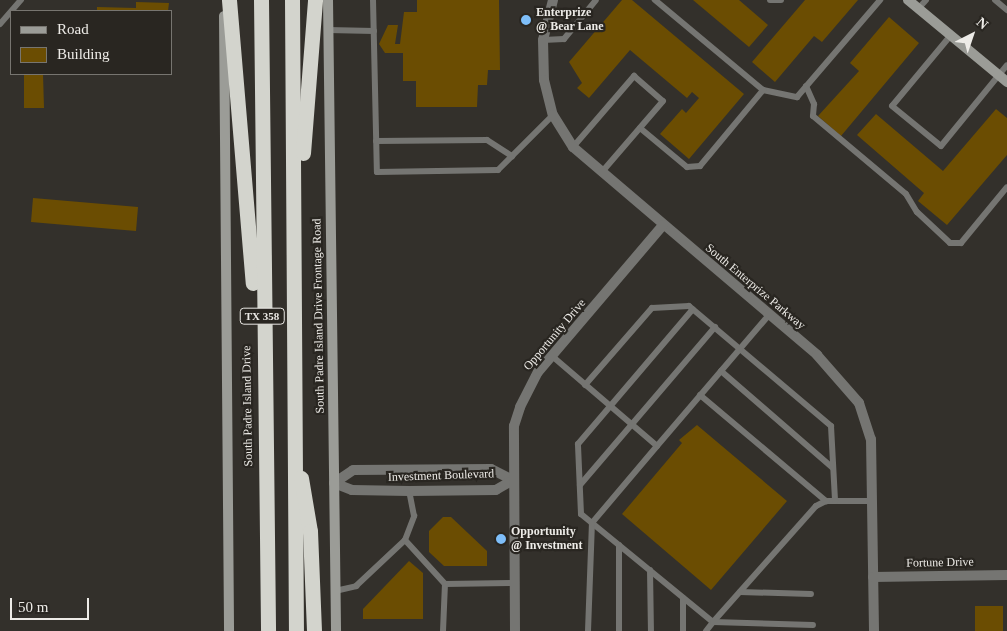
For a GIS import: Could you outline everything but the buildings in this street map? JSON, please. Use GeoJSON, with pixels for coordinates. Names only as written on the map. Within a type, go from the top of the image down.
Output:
{"type":"FeatureCollection","features":[{"type":"Feature","properties":{"kind":"highway"},"geometry":{"type":"LineString","coordinates":[[229,0],[262,393]]}},
{"type":"Feature","properties":{"kind":"highway","name":"South Padre Island Drive"},"geometry":{"type":"LineString","coordinates":[[261,0],[262,393],[268,631]]}},
{"type":"Feature","properties":{"kind":"highway","name":"TX 358"},"geometry":{"type":"LineString","coordinates":[[292,0],[296,240],[293,428],[296,631]]}},
{"type":"Feature","properties":{"kind":"highway"},"geometry":{"type":"LineString","coordinates":[[296,240],[315,0]]}},
{"type":"Feature","properties":{"kind":"highway"},"geometry":{"type":"LineString","coordinates":[[293,428],[310,531],[314,631]]}},
{"type":"Feature","properties":{"kind":"highway"},"geometry":{"type":"LineString","coordinates":[[263,631],[268,592]]}},
{"type":"Feature","properties":{"kind":"main road"},"geometry":{"type":"LineString","coordinates":[[224,0],[229,631]]}},
{"type":"Feature","properties":{"kind":"main road","name":"South Padre Island Drive Frontage Road"},"geometry":{"type":"LineString","coordinates":[[328,0],[336,631]]}},
{"type":"Feature","properties":{"kind":"main road"},"geometry":{"type":"LineString","coordinates":[[908,0],[1003,79]]}},
{"type":"Feature","properties":{"kind":"street","name":"South Enterprize Parkway"},"geometry":{"type":"LineString","coordinates":[[553,0],[543,40],[544,80],[553,115],[573,147],[834,371],[859,403],[871,439],[874,631]]}},
{"type":"Feature","properties":{"kind":"street","name":"Opportunity Drive"},"geometry":{"type":"LineString","coordinates":[[515,631],[514,426],[520,407],[552,356],[663,226]]}},
{"type":"Feature","properties":{"kind":"street","name":"Investment Boulevard"},"geometry":{"type":"LineString","coordinates":[[334,483],[353,470],[491,469],[513,480]]}},
{"type":"Feature","properties":{"kind":"street","name":"Investment Boulevard"},"geometry":{"type":"LineString","coordinates":[[334,483],[352,490],[496,490],[513,480]]}},
{"type":"Feature","properties":{"kind":"street","name":"Fortune Drive"},"geometry":{"type":"LineString","coordinates":[[873,577],[1007,575]]}},
{"type":"Feature","properties":{"kind":"lane"},"geometry":{"type":"LineString","coordinates":[[12,10],[21,0]]}},
{"type":"Feature","properties":{"kind":"lane"},"geometry":{"type":"LineString","coordinates":[[374,0],[377,172],[488,173],[512,156],[553,115]]}},
{"type":"Feature","properties":{"kind":"lane"},"geometry":{"type":"LineString","coordinates":[[543,40],[564,39],[596,0]]}},
{"type":"Feature","properties":{"kind":"lane"},"geometry":{"type":"LineString","coordinates":[[655,0],[763,90],[791,99],[806,86],[880,0]]}},
{"type":"Feature","properties":{"kind":"lane"},"geometry":{"type":"LineString","coordinates":[[770,0],[780,0]]}},
{"type":"Feature","properties":{"kind":"lane"},"geometry":{"type":"LineString","coordinates":[[918,9],[926,0]]}},
{"type":"Feature","properties":{"kind":"lane"},"geometry":{"type":"LineString","coordinates":[[995,0],[1007,10]]}},
{"type":"Feature","properties":{"kind":"lane"},"geometry":{"type":"LineString","coordinates":[[0,24],[10,13]]}},
{"type":"Feature","properties":{"kind":"lane"},"geometry":{"type":"LineString","coordinates":[[328,30],[374,31]]}},
{"type":"Feature","properties":{"kind":"lane"},"geometry":{"type":"LineString","coordinates":[[951,35],[892,106],[941,146],[1003,79],[1007,66]]}},
{"type":"Feature","properties":{"kind":"lane"},"geometry":{"type":"LineString","coordinates":[[573,147],[634,76],[663,101],[601,173]]}},
{"type":"Feature","properties":{"kind":"lane"},"geometry":{"type":"LineString","coordinates":[[806,86],[814,104],[813,116],[906,194],[917,212],[950,243],[961,243],[1007,187]]}},
{"type":"Feature","properties":{"kind":"lane"},"geometry":{"type":"LineString","coordinates":[[640,128],[687,167],[700,166],[763,90]]}},
{"type":"Feature","properties":{"kind":"lane"},"geometry":{"type":"LineString","coordinates":[[376,141],[487,140],[512,156]]}},
{"type":"Feature","properties":{"kind":"lane"},"geometry":{"type":"LineString","coordinates":[[585,385],[652,308],[693,309],[831,426],[835,501]]}},
{"type":"Feature","properties":{"kind":"lane"},"geometry":{"type":"LineString","coordinates":[[693,309],[578,444],[581,514],[713,622],[813,626]]}},
{"type":"Feature","properties":{"kind":"lane"},"geometry":{"type":"LineString","coordinates":[[588,631],[592,523],[769,315]]}},
{"type":"Feature","properties":{"kind":"lane"},"geometry":{"type":"LineString","coordinates":[[580,484],[715,327]]}},
{"type":"Feature","properties":{"kind":"lane"},"geometry":{"type":"LineString","coordinates":[[552,356],[657,446]]}},
{"type":"Feature","properties":{"kind":"lane"},"geometry":{"type":"LineString","coordinates":[[721,371],[833,468]]}},
{"type":"Feature","properties":{"kind":"lane"},"geometry":{"type":"LineString","coordinates":[[700,395],[826,501]]}},
{"type":"Feature","properties":{"kind":"lane"},"geometry":{"type":"LineString","coordinates":[[335,590],[356,586],[405,540],[414,516],[409,491]]}},
{"type":"Feature","properties":{"kind":"lane"},"geometry":{"type":"LineString","coordinates":[[706,631],[816,506],[826,501],[872,501]]}},
{"type":"Feature","properties":{"kind":"lane"},"geometry":{"type":"LineString","coordinates":[[405,540],[445,584],[443,631]]}},
{"type":"Feature","properties":{"kind":"lane"},"geometry":{"type":"LineString","coordinates":[[619,544],[619,631]]}},
{"type":"Feature","properties":{"kind":"lane"},"geometry":{"type":"LineString","coordinates":[[650,570],[651,631]]}},
{"type":"Feature","properties":{"kind":"lane"},"geometry":{"type":"LineString","coordinates":[[445,584],[516,583]]}},
{"type":"Feature","properties":{"kind":"lane"},"geometry":{"type":"LineString","coordinates":[[740,592],[811,594]]}},
{"type":"Feature","properties":{"kind":"lane"},"geometry":{"type":"LineString","coordinates":[[683,631],[684,598]]}},
{"type":"Feature","properties":{"kind":"place","name":"Enterprize @ Bear Lane"},"geometry":{"type":"Point","coordinates":[526,20]}},
{"type":"Feature","properties":{"kind":"place","name":"Opportunity @ Investment"},"geometry":{"type":"Point","coordinates":[501,539]}}]}
